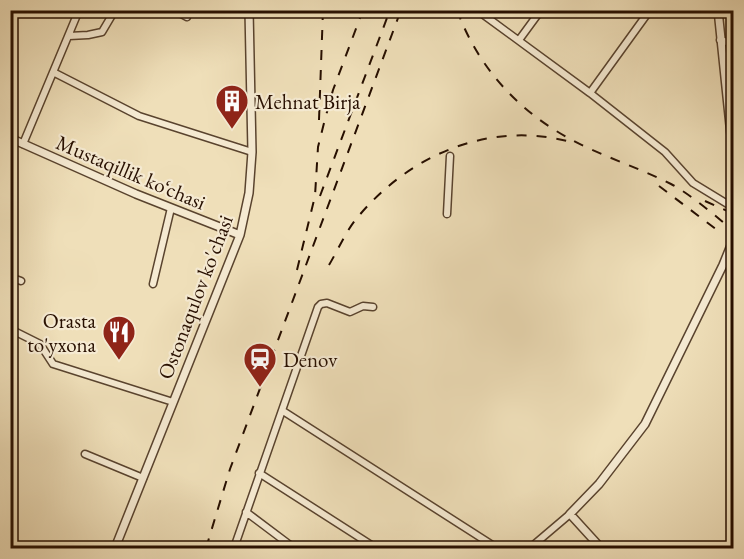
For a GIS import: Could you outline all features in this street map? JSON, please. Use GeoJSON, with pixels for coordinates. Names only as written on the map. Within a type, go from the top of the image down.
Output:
{"type":"FeatureCollection","features":[{"type":"Feature","properties":{"kind":"street"},"geometry":{"type":"LineString","coordinates":[[23,144],[79,10]]}},
{"type":"Feature","properties":{"kind":"street"},"geometry":{"type":"LineString","coordinates":[[69,36],[102,32],[115,10]]}},
{"type":"Feature","properties":{"kind":"street"},"geometry":{"type":"LineString","coordinates":[[174,10],[187,17]]}},
{"type":"Feature","properties":{"kind":"street","name":"Ostonaqulov ko'chasi"},"geometry":{"type":"LineString","coordinates":[[115,549],[240,235],[249,193],[252,152],[249,10]]}},
{"type":"Feature","properties":{"kind":"street"},"geometry":{"type":"LineString","coordinates":[[477,10],[590,93],[665,152],[693,183],[734,208]]}},
{"type":"Feature","properties":{"kind":"street"},"geometry":{"type":"LineString","coordinates":[[519,40],[541,10]]}},
{"type":"Feature","properties":{"kind":"street"},"geometry":{"type":"LineString","coordinates":[[590,93],[650,10]]}},
{"type":"Feature","properties":{"kind":"street"},"geometry":{"type":"LineString","coordinates":[[718,10],[734,164]]}},
{"type":"Feature","properties":{"kind":"street"},"geometry":{"type":"LineString","coordinates":[[720,40],[734,44]]}},
{"type":"Feature","properties":{"kind":"street"},"geometry":{"type":"LineString","coordinates":[[53,72],[139,116],[252,152]]}},
{"type":"Feature","properties":{"kind":"street","name":"Mustaqillik ko‘chasi"},"geometry":{"type":"LineString","coordinates":[[10,138],[171,208],[240,235]]}},
{"type":"Feature","properties":{"kind":"street"},"geometry":{"type":"LineString","coordinates":[[447,214],[450,156]]}},
{"type":"Feature","properties":{"kind":"street"},"geometry":{"type":"LineString","coordinates":[[153,284],[171,208]]}},
{"type":"Feature","properties":{"kind":"street"},"geometry":{"type":"LineString","coordinates":[[530,549],[570,514],[599,484],[645,424],[734,238]]}},
{"type":"Feature","properties":{"kind":"street"},"geometry":{"type":"LineString","coordinates":[[10,277],[21,281]]}},
{"type":"Feature","properties":{"kind":"street"},"geometry":{"type":"LineString","coordinates":[[234,549],[319,305],[327,303],[350,312],[363,306],[373,307]]}},
{"type":"Feature","properties":{"kind":"street"},"geometry":{"type":"LineString","coordinates":[[10,329],[40,344],[53,364],[173,402]]}},
{"type":"Feature","properties":{"kind":"street"},"geometry":{"type":"LineString","coordinates":[[283,411],[497,549]]}},
{"type":"Feature","properties":{"kind":"street"},"geometry":{"type":"LineString","coordinates":[[85,454],[143,478]]}},
{"type":"Feature","properties":{"kind":"street"},"geometry":{"type":"LineString","coordinates":[[259,473],[376,549]]}},
{"type":"Feature","properties":{"kind":"street"},"geometry":{"type":"LineString","coordinates":[[246,512],[294,549]]}},
{"type":"Feature","properties":{"kind":"street"},"geometry":{"type":"LineString","coordinates":[[570,514],[601,549]]}},
{"type":"Feature","properties":{"kind":"railway"},"geometry":{"type":"LineString","coordinates":[[319,120],[323,10]]}},
{"type":"Feature","properties":{"kind":"railway"},"geometry":{"type":"LineString","coordinates":[[297,270],[315,196],[318,147],[324,123],[333,90],[363,10]]}},
{"type":"Feature","properties":{"kind":"railway"},"geometry":{"type":"LineString","coordinates":[[320,196],[390,10]]}},
{"type":"Feature","properties":{"kind":"railway"},"geometry":{"type":"LineString","coordinates":[[206,548],[230,469],[401,10]]}},
{"type":"Feature","properties":{"kind":"railway"},"geometry":{"type":"LineString","coordinates":[[457,10],[478,54],[492,74],[525,108],[564,136],[671,184],[734,231]]}},
{"type":"Feature","properties":{"kind":"railway"},"geometry":{"type":"LineString","coordinates":[[329,265],[357,218],[377,196],[400,177],[425,161],[479,140],[508,136],[537,136],[567,141]]}},
{"type":"Feature","properties":{"kind":"railway"},"geometry":{"type":"LineString","coordinates":[[659,186],[721,233]]}},
{"type":"Feature","properties":{"kind":"railway"},"geometry":{"type":"LineString","coordinates":[[705,201],[734,214]]}},
{"type":"Feature","properties":{"kind":"place","name":"Mehnat Birja"},"geometry":{"type":"Point","coordinates":[232,130]}},
{"type":"Feature","properties":{"kind":"place","name":"Orasta to'yxona"},"geometry":{"type":"Point","coordinates":[119,361]}},
{"type":"Feature","properties":{"kind":"place","name":"Denov"},"geometry":{"type":"Point","coordinates":[260,388]}}]}
